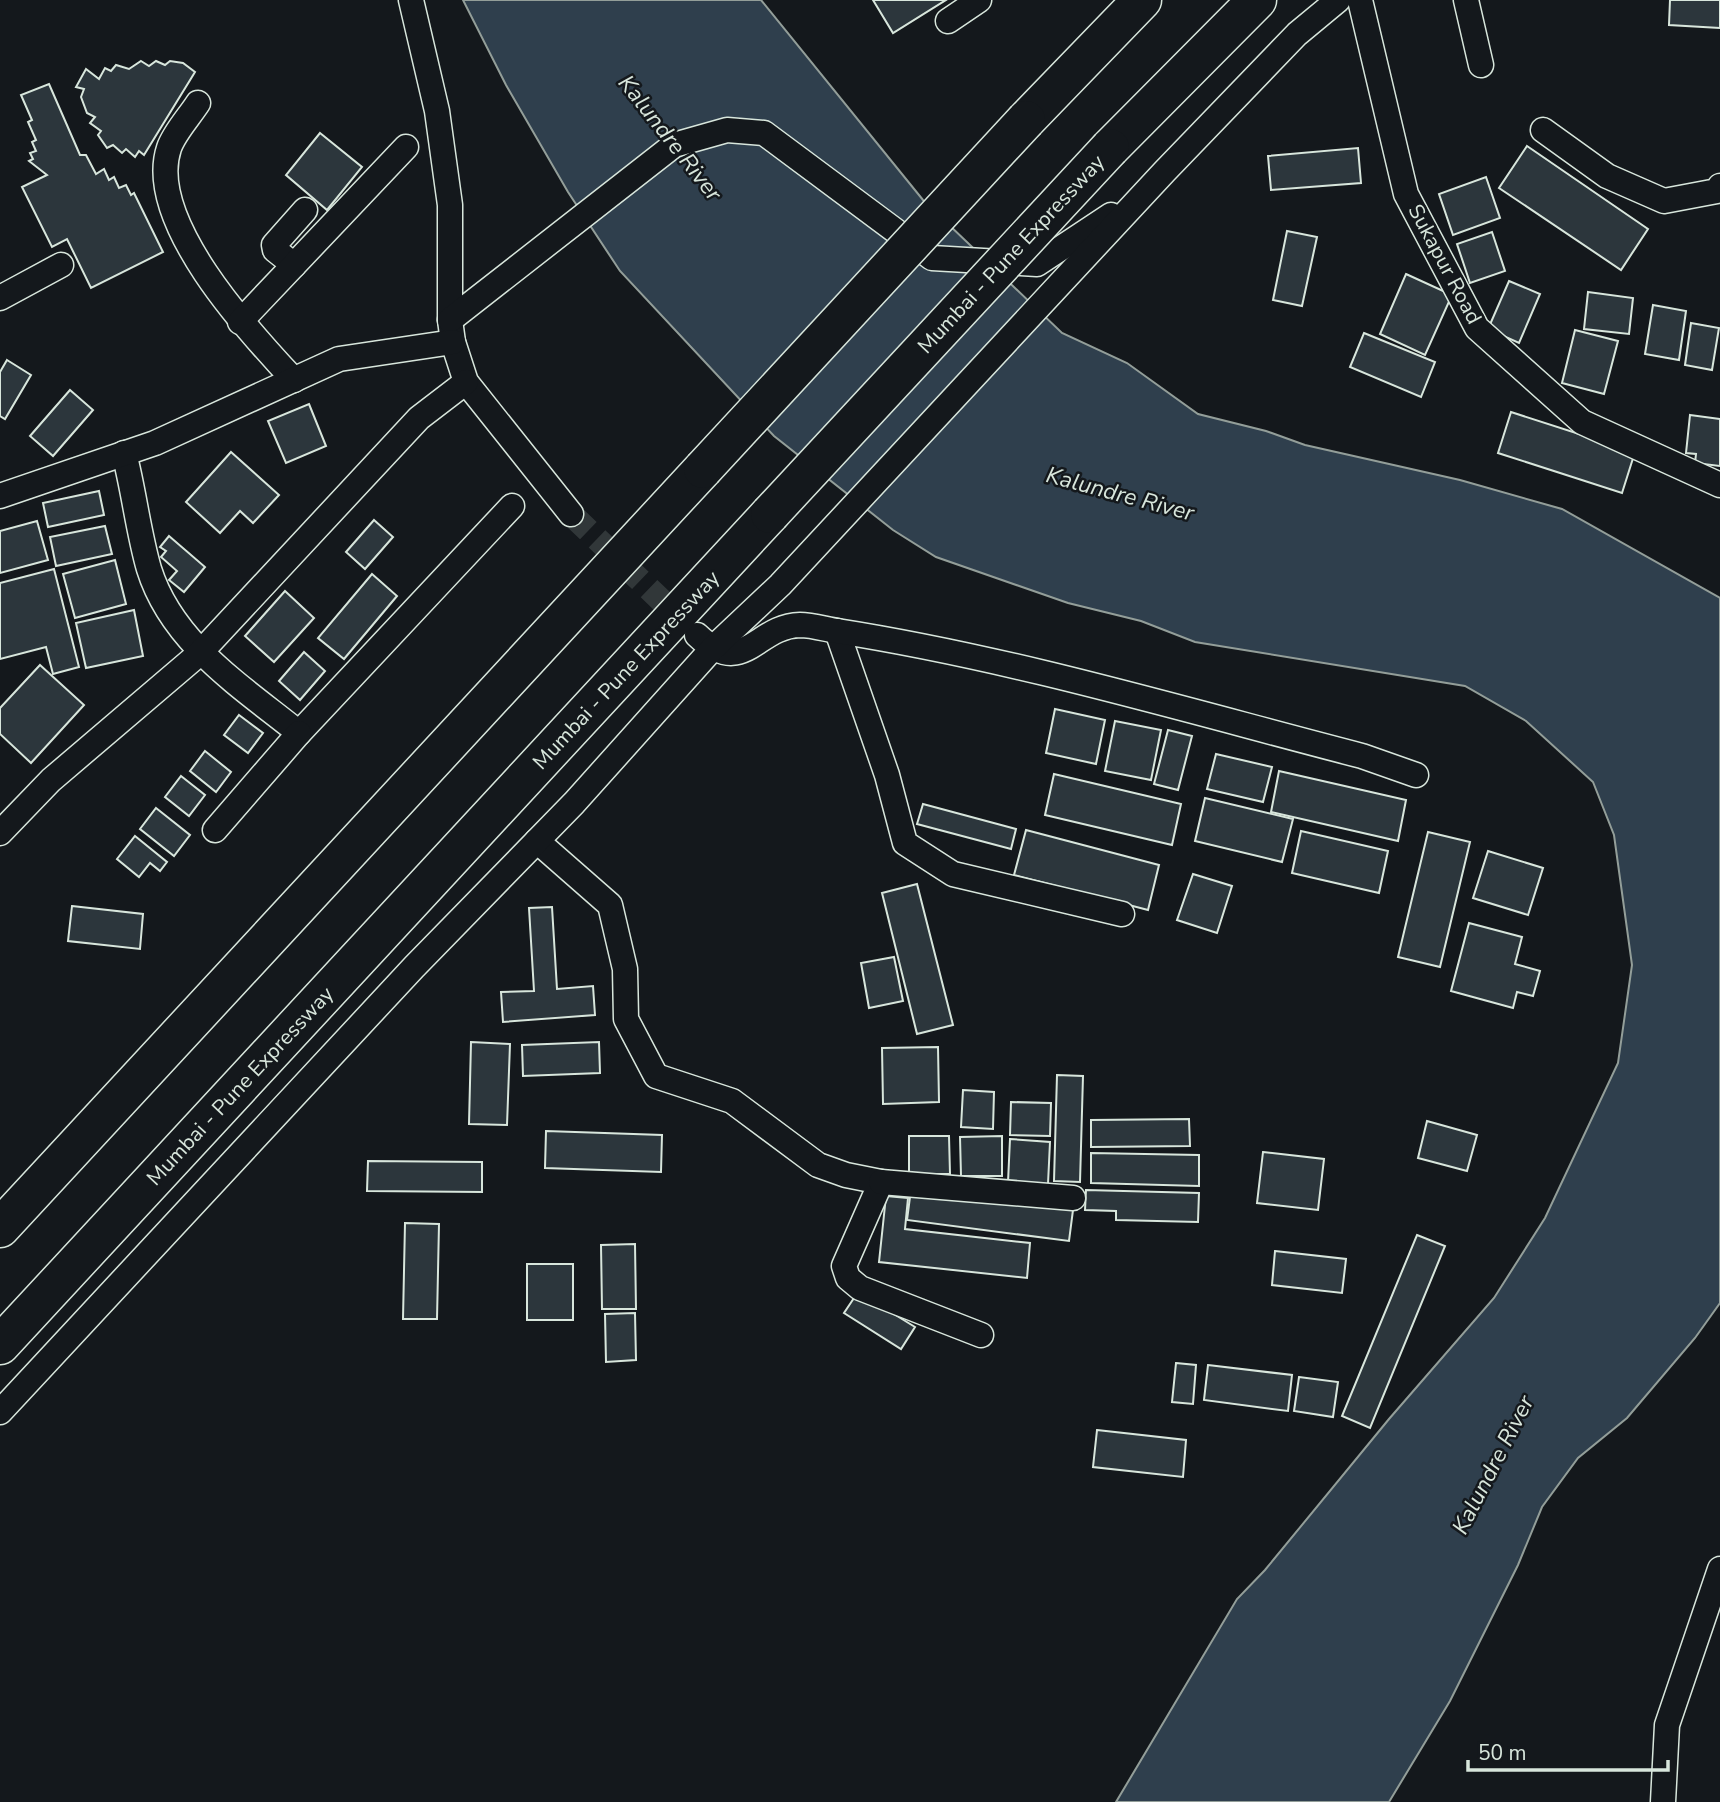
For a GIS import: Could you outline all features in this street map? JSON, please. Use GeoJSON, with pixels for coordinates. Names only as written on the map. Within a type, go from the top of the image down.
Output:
{"type":"FeatureCollection","features":[{"type":"Feature","properties":{"kind":"highway"},"geometry":{"type":"LineString","coordinates":[[0,1228],[1026,120],[1142,0]]}},
{"type":"Feature","properties":{"kind":"highway","name":"Mumbai - Pune Expressway"},"geometry":{"type":"LineString","coordinates":[[0,1345],[1110,148],[1257,0]]}},
{"type":"Feature","properties":{"kind":"street"},"geometry":{"type":"LineString","coordinates":[[411,0],[437,111],[450,205],[452,331],[466,382],[571,513]]}},
{"type":"Feature","properties":{"kind":"street"},"geometry":{"type":"LineString","coordinates":[[948,20],[979,0]]}},
{"type":"Feature","properties":{"kind":"street"},"geometry":{"type":"LineString","coordinates":[[0,1412],[414,967],[537,841],[705,642],[780,585],[1143,194],[1297,34],[1338,0]]}},
{"type":"Feature","properties":{"kind":"street","name":"Sukapur Road"},"geometry":{"type":"LineString","coordinates":[[1360,0],[1406,194],[1477,328],[1582,422],[1720,485]]}},
{"type":"Feature","properties":{"kind":"street"},"geometry":{"type":"LineString","coordinates":[[1466,0],[1481,65]]}},
{"type":"Feature","properties":{"kind":"street"},"geometry":{"type":"LineString","coordinates":[[198,103],[169,148],[166,183],[179,225],[202,270],[240,322],[293,380]]}},
{"type":"Feature","properties":{"kind":"street"},"geometry":{"type":"LineString","coordinates":[[0,496],[155,443],[340,359],[452,331],[674,145],[727,130],[764,133],[932,258],[1037,264],[1143,194]]}},
{"type":"Feature","properties":{"kind":"street"},"geometry":{"type":"LineString","coordinates":[[1543,130],[1607,176],[1664,201],[1717,191],[1720,186]]}},
{"type":"Feature","properties":{"kind":"street"},"geometry":{"type":"LineString","coordinates":[[240,322],[406,147]]}},
{"type":"Feature","properties":{"kind":"street"},"geometry":{"type":"LineString","coordinates":[[294,265],[275,250],[274,245],[305,210]]}},
{"type":"Feature","properties":{"kind":"street"},"geometry":{"type":"LineString","coordinates":[[0,298],[61,265]]}},
{"type":"Feature","properties":{"kind":"street"},"geometry":{"type":"LineString","coordinates":[[0,833],[51,780],[200,653],[419,418],[466,382]]}},
{"type":"Feature","properties":{"kind":"street"},"geometry":{"type":"LineString","coordinates":[[124,453],[149,569],[164,603],[200,653],[299,733]]}},
{"type":"Feature","properties":{"kind":"street"},"geometry":{"type":"LineString","coordinates":[[215,830],[299,733],[512,506]]}},
{"type":"Feature","properties":{"kind":"street"},"geometry":{"type":"LineString","coordinates":[[705,642],[734,654],[751,649],[772,633],[799,625],[962,652],[1363,756],[1416,775]]}},
{"type":"Feature","properties":{"kind":"street"},"geometry":{"type":"LineString","coordinates":[[837,631],[887,775],[905,843],[954,874],[1122,914]]}},
{"type":"Feature","properties":{"kind":"street"},"geometry":{"type":"LineString","coordinates":[[537,841],[610,905],[625,969],[626,1019],[656,1076],[732,1101],[818,1165],[845,1175],[881,1182],[1073,1198]]}},
{"type":"Feature","properties":{"kind":"street"},"geometry":{"type":"LineString","coordinates":[[881,1182],[844,1266],[848,1278],[860,1288],[981,1335]]}},
{"type":"Feature","properties":{"kind":"street"},"geometry":{"type":"LineString","coordinates":[[1663,1802],[1667,1726],[1720,1569]]}},
{"type":"Feature","properties":{"kind":"water","name":"Kalundre River"},"geometry":{"type":"Polygon","coordinates":[[[463,0],[761,0],[923,200],[1062,333],[1127,363],[1198,414],[1266,431],[1305,445],[1460,480],[1562,509],[1720,598],[1720,1303],[1695,1338],[1627,1418],[1578,1458],[1542,1507],[1518,1565],[1450,1701],[1389,1802],[1116,1802],[1237,1599],[1265,1570],[1389,1419],[1494,1298],[1545,1218],[1618,1063],[1632,965],[1614,835],[1593,782],[1526,721],[1465,686],[1195,642],[1141,621],[1068,603],[936,557],[893,530],[774,436],[620,271],[568,192],[506,85],[463,0]]]}},
{"type":"Feature","properties":{"kind":"building"},"geometry":{"type":"Polygon","coordinates":[[[873,0],[946,0],[893,33],[873,0]]]}},
{"type":"Feature","properties":{"kind":"building"},"geometry":{"type":"Polygon","coordinates":[[[1670,0],[1720,0],[1720,28],[1669,25],[1670,0]]]}},
{"type":"Feature","properties":{"kind":"building"},"geometry":{"type":"Polygon","coordinates":[[[141,61],[149,66],[156,61],[165,65],[170,61],[183,63],[195,72],[144,155],[139,151],[135,157],[126,149],[122,153],[113,145],[107,148],[98,135],[101,131],[90,123],[95,117],[87,113],[81,97],[84,89],[76,87],[86,69],[99,79],[105,68],[111,71],[116,65],[129,69],[141,61]]]}},
{"type":"Feature","properties":{"kind":"building"},"geometry":{"type":"Polygon","coordinates":[[[49,84],[80,155],[86,155],[96,174],[104,169],[109,180],[114,177],[119,188],[126,185],[131,195],[134,193],[163,252],[91,288],[67,239],[52,247],[22,187],[47,175],[29,161],[33,159],[30,153],[36,151],[32,142],[36,140],[28,122],[32,120],[21,95],[49,84]]]}},
{"type":"Feature","properties":{"kind":"building"},"geometry":{"type":"Polygon","coordinates":[[[320,133],[362,167],[327,210],[286,175],[320,133]]]}},
{"type":"Feature","properties":{"kind":"building"},"geometry":{"type":"Polygon","coordinates":[[[1527,146],[1648,229],[1621,270],[1499,188],[1527,146]]]}},
{"type":"Feature","properties":{"kind":"building"},"geometry":{"type":"Polygon","coordinates":[[[1358,148],[1361,183],[1271,190],[1268,156],[1358,148]]]}},
{"type":"Feature","properties":{"kind":"building"},"geometry":{"type":"Polygon","coordinates":[[[1486,177],[1500,218],[1453,235],[1439,194],[1486,177]]]}},
{"type":"Feature","properties":{"kind":"building"},"geometry":{"type":"Polygon","coordinates":[[[1287,231],[1317,237],[1302,306],[1273,300],[1287,231]]]}},
{"type":"Feature","properties":{"kind":"building"},"geometry":{"type":"Polygon","coordinates":[[[1492,232],[1505,271],[1470,283],[1457,244],[1492,232]]]}},
{"type":"Feature","properties":{"kind":"building"},"geometry":{"type":"Polygon","coordinates":[[[1406,274],[1452,295],[1425,355],[1380,334],[1406,274]]]}},
{"type":"Feature","properties":{"kind":"building"},"geometry":{"type":"Polygon","coordinates":[[[1509,281],[1540,294],[1519,343],[1488,329],[1509,281]]]}},
{"type":"Feature","properties":{"kind":"building"},"geometry":{"type":"Polygon","coordinates":[[[1588,292],[1633,298],[1629,334],[1584,329],[1588,292]]]}},
{"type":"Feature","properties":{"kind":"building"},"geometry":{"type":"Polygon","coordinates":[[[1653,305],[1686,311],[1679,360],[1645,354],[1653,305]]]}},
{"type":"Feature","properties":{"kind":"building"},"geometry":{"type":"Polygon","coordinates":[[[1691,323],[1719,328],[1712,370],[1685,365],[1691,323]]]}},
{"type":"Feature","properties":{"kind":"building"},"geometry":{"type":"Polygon","coordinates":[[[1575,330],[1618,341],[1604,394],[1562,383],[1575,330]]]}},
{"type":"Feature","properties":{"kind":"building"},"geometry":{"type":"Polygon","coordinates":[[[1364,333],[1435,362],[1421,397],[1350,367],[1364,333]]]}},
{"type":"Feature","properties":{"kind":"building"},"geometry":{"type":"Polygon","coordinates":[[[7,360],[31,375],[5,419],[0,416],[0,372],[7,360]]]}},
{"type":"Feature","properties":{"kind":"building"},"geometry":{"type":"Polygon","coordinates":[[[70,390],[93,410],[53,456],[30,436],[70,390]]]}},
{"type":"Feature","properties":{"kind":"building"},"geometry":{"type":"Polygon","coordinates":[[[309,404],[326,446],[286,463],[268,421],[309,404]]]}},
{"type":"Feature","properties":{"kind":"building"},"geometry":{"type":"Polygon","coordinates":[[[1511,412],[1635,452],[1622,493],[1498,453],[1511,412]]]}},
{"type":"Feature","properties":{"kind":"building"},"geometry":{"type":"Polygon","coordinates":[[[1690,415],[1720,419],[1720,466],[1695,463],[1696,454],[1686,453],[1690,415]]]}},
{"type":"Feature","properties":{"kind":"building"},"geometry":{"type":"Polygon","coordinates":[[[231,452],[279,495],[253,523],[240,511],[220,533],[186,502],[231,452]]]}},
{"type":"Feature","properties":{"kind":"building"},"geometry":{"type":"Polygon","coordinates":[[[99,491],[104,515],[48,527],[43,503],[99,491]]]}},
{"type":"Feature","properties":{"kind":"building"},"geometry":{"type":"Polygon","coordinates":[[[374,520],[393,537],[365,569],[346,552],[374,520]]]}},
{"type":"Feature","properties":{"kind":"building"},"geometry":{"type":"Polygon","coordinates":[[[37,521],[48,560],[0,573],[0,531],[37,521]]]}},
{"type":"Feature","properties":{"kind":"building"},"geometry":{"type":"Polygon","coordinates":[[[105,526],[112,554],[56,566],[50,537],[105,526]]]}},
{"type":"Feature","properties":{"kind":"building"},"geometry":{"type":"Polygon","coordinates":[[[169,536],[205,567],[184,592],[169,580],[177,571],[161,557],[166,551],[160,547],[169,536]]]}},
{"type":"Feature","properties":{"kind":"building"},"geometry":{"type":"Polygon","coordinates":[[[115,560],[126,604],[75,618],[63,574],[115,560]]]}},
{"type":"Feature","properties":{"kind":"building"},"geometry":{"type":"Polygon","coordinates":[[[54,569],[79,667],[53,674],[46,647],[0,659],[0,583],[54,569]]]}},
{"type":"Feature","properties":{"kind":"building"},"geometry":{"type":"Polygon","coordinates":[[[372,574],[397,596],[344,659],[318,638],[372,574]]]}},
{"type":"Feature","properties":{"kind":"building"},"geometry":{"type":"Polygon","coordinates":[[[285,591],[314,618],[274,662],[245,636],[285,591]]]}},
{"type":"Feature","properties":{"kind":"building"},"geometry":{"type":"Polygon","coordinates":[[[134,610],[143,656],[86,668],[76,623],[134,610]]]}},
{"type":"Feature","properties":{"kind":"building"},"geometry":{"type":"Polygon","coordinates":[[[304,652],[325,671],[300,700],[279,681],[304,652]]]}},
{"type":"Feature","properties":{"kind":"building"},"geometry":{"type":"Polygon","coordinates":[[[40,665],[84,705],[31,763],[0,734],[0,708],[40,665]]]}},
{"type":"Feature","properties":{"kind":"building"},"geometry":{"type":"Polygon","coordinates":[[[1055,709],[1105,720],[1096,764],[1046,753],[1055,709]]]}},
{"type":"Feature","properties":{"kind":"building"},"geometry":{"type":"Polygon","coordinates":[[[239,715],[263,733],[248,753],[224,735],[239,715]]]}},
{"type":"Feature","properties":{"kind":"building"},"geometry":{"type":"Polygon","coordinates":[[[1115,721],[1161,730],[1151,780],[1105,771],[1115,721]]]}},
{"type":"Feature","properties":{"kind":"building"},"geometry":{"type":"Polygon","coordinates":[[[1168,730],[1192,736],[1178,790],[1154,784],[1168,730]]]}},
{"type":"Feature","properties":{"kind":"building"},"geometry":{"type":"Polygon","coordinates":[[[205,751],[231,772],[216,792],[190,771],[205,751]]]}},
{"type":"Feature","properties":{"kind":"building"},"geometry":{"type":"Polygon","coordinates":[[[1216,754],[1272,767],[1263,802],[1207,789],[1216,754]]]}},
{"type":"Feature","properties":{"kind":"building"},"geometry":{"type":"Polygon","coordinates":[[[1279,771],[1406,800],[1398,841],[1271,812],[1279,771]]]}},
{"type":"Feature","properties":{"kind":"building"},"geometry":{"type":"Polygon","coordinates":[[[1054,774],[1181,804],[1172,845],[1045,815],[1054,774]]]}},
{"type":"Feature","properties":{"kind":"building"},"geometry":{"type":"Polygon","coordinates":[[[181,776],[205,795],[189,816],[165,797],[181,776]]]}},
{"type":"Feature","properties":{"kind":"building"},"geometry":{"type":"Polygon","coordinates":[[[1205,798],[1293,819],[1282,862],[1195,841],[1205,798]]]}},
{"type":"Feature","properties":{"kind":"building"},"geometry":{"type":"Polygon","coordinates":[[[923,804],[1016,829],[1011,849],[917,824],[923,804]]]}},
{"type":"Feature","properties":{"kind":"building"},"geometry":{"type":"Polygon","coordinates":[[[156,808],[190,835],[174,856],[140,829],[156,808]]]}},
{"type":"Feature","properties":{"kind":"building"},"geometry":{"type":"Polygon","coordinates":[[[1026,830],[1159,865],[1148,910],[1014,875],[1026,830]]]}},
{"type":"Feature","properties":{"kind":"building"},"geometry":{"type":"Polygon","coordinates":[[[1301,831],[1388,851],[1379,893],[1292,873],[1301,831]]]}},
{"type":"Feature","properties":{"kind":"building"},"geometry":{"type":"Polygon","coordinates":[[[1428,832],[1470,842],[1440,967],[1398,957],[1428,832]]]}},
{"type":"Feature","properties":{"kind":"building"},"geometry":{"type":"Polygon","coordinates":[[[135,836],[167,862],[160,871],[150,863],[139,877],[117,859],[135,836]]]}},
{"type":"Feature","properties":{"kind":"building"},"geometry":{"type":"Polygon","coordinates":[[[1488,851],[1543,868],[1528,915],[1473,898],[1488,851]]]}},
{"type":"Feature","properties":{"kind":"building"},"geometry":{"type":"Polygon","coordinates":[[[1193,874],[1232,886],[1217,933],[1177,920],[1193,874]]]}},
{"type":"Feature","properties":{"kind":"building"},"geometry":{"type":"Polygon","coordinates":[[[917,884],[953,1025],[917,1034],[882,893],[917,884]]]}},
{"type":"Feature","properties":{"kind":"building"},"geometry":{"type":"Polygon","coordinates":[[[72,906],[143,914],[140,949],[68,941],[72,906]]]}},
{"type":"Feature","properties":{"kind":"building"},"geometry":{"type":"Polygon","coordinates":[[[552,907],[557,989],[593,986],[595,1015],[503,1022],[501,992],[534,991],[529,908],[552,907]]]}},
{"type":"Feature","properties":{"kind":"building"},"geometry":{"type":"Polygon","coordinates":[[[1469,923],[1522,937],[1515,964],[1540,971],[1533,996],[1517,992],[1513,1008],[1451,991],[1469,923]]]}},
{"type":"Feature","properties":{"kind":"building"},"geometry":{"type":"Polygon","coordinates":[[[894,957],[903,1001],[869,1008],[861,963],[894,957]]]}},
{"type":"Feature","properties":{"kind":"building"},"geometry":{"type":"Polygon","coordinates":[[[471,1042],[510,1044],[507,1125],[469,1124],[471,1042]]]}},
{"type":"Feature","properties":{"kind":"building"},"geometry":{"type":"Polygon","coordinates":[[[599,1042],[600,1073],[523,1076],[522,1045],[599,1042]]]}},
{"type":"Feature","properties":{"kind":"building"},"geometry":{"type":"Polygon","coordinates":[[[938,1047],[939,1102],[883,1104],[882,1048],[938,1047]]]}},
{"type":"Feature","properties":{"kind":"building"},"geometry":{"type":"Polygon","coordinates":[[[1057,1075],[1083,1076],[1080,1182],[1054,1181],[1057,1075]]]}},
{"type":"Feature","properties":{"kind":"building"},"geometry":{"type":"Polygon","coordinates":[[[963,1090],[994,1092],[993,1129],[961,1127],[963,1090]]]}},
{"type":"Feature","properties":{"kind":"building"},"geometry":{"type":"Polygon","coordinates":[[[1011,1102],[1051,1103],[1050,1136],[1010,1135],[1011,1102]]]}},
{"type":"Feature","properties":{"kind":"building"},"geometry":{"type":"Polygon","coordinates":[[[1189,1119],[1190,1146],[1091,1147],[1091,1120],[1189,1119]]]}},
{"type":"Feature","properties":{"kind":"building"},"geometry":{"type":"Polygon","coordinates":[[[1427,1121],[1477,1135],[1467,1171],[1418,1158],[1427,1121]]]}},
{"type":"Feature","properties":{"kind":"building"},"geometry":{"type":"Polygon","coordinates":[[[546,1131],[662,1135],[661,1172],[545,1168],[546,1131]]]}},
{"type":"Feature","properties":{"kind":"building"},"geometry":{"type":"Polygon","coordinates":[[[909,1136],[949,1136],[950,1174],[909,1174],[909,1136]]]}},
{"type":"Feature","properties":{"kind":"building"},"geometry":{"type":"Polygon","coordinates":[[[1002,1136],[1002,1176],[961,1176],[960,1137],[1002,1136]]]}},
{"type":"Feature","properties":{"kind":"building"},"geometry":{"type":"Polygon","coordinates":[[[1010,1139],[1050,1142],[1048,1184],[1008,1182],[1010,1139]]]}},
{"type":"Feature","properties":{"kind":"building"},"geometry":{"type":"Polygon","coordinates":[[[1263,1152],[1324,1159],[1318,1210],[1257,1203],[1263,1152]]]}},
{"type":"Feature","properties":{"kind":"building"},"geometry":{"type":"Polygon","coordinates":[[[1091,1153],[1199,1155],[1199,1186],[1091,1183],[1091,1153]]]}},
{"type":"Feature","properties":{"kind":"building"},"geometry":{"type":"Polygon","coordinates":[[[368,1161],[482,1162],[482,1192],[367,1191],[368,1161]]]}},
{"type":"Feature","properties":{"kind":"building"},"geometry":{"type":"Polygon","coordinates":[[[911,1189],[1073,1210],[1069,1241],[907,1220],[911,1189]]]}},
{"type":"Feature","properties":{"kind":"building"},"geometry":{"type":"Polygon","coordinates":[[[1086,1190],[1199,1193],[1198,1222],[1116,1220],[1116,1211],[1085,1210],[1086,1190]]]}},
{"type":"Feature","properties":{"kind":"building"},"geometry":{"type":"Polygon","coordinates":[[[886,1196],[908,1198],[905,1229],[1030,1243],[1027,1278],[879,1262],[886,1196]]]}},
{"type":"Feature","properties":{"kind":"building"},"geometry":{"type":"Polygon","coordinates":[[[405,1223],[439,1224],[437,1319],[403,1319],[405,1223]]]}},
{"type":"Feature","properties":{"kind":"building"},"geometry":{"type":"Polygon","coordinates":[[[1417,1235],[1445,1246],[1370,1428],[1342,1416],[1417,1235]]]}},
{"type":"Feature","properties":{"kind":"building"},"geometry":{"type":"Polygon","coordinates":[[[635,1244],[636,1309],[602,1309],[601,1245],[635,1244]]]}},
{"type":"Feature","properties":{"kind":"building"},"geometry":{"type":"Polygon","coordinates":[[[1275,1251],[1346,1259],[1342,1293],[1272,1285],[1275,1251]]]}},
{"type":"Feature","properties":{"kind":"building"},"geometry":{"type":"Polygon","coordinates":[[[527,1264],[573,1264],[573,1320],[527,1320],[527,1264]]]}},
{"type":"Feature","properties":{"kind":"building"},"geometry":{"type":"Polygon","coordinates":[[[858,1292],[915,1327],[901,1349],[844,1313],[858,1292]]]}},
{"type":"Feature","properties":{"kind":"building"},"geometry":{"type":"Polygon","coordinates":[[[635,1313],[636,1360],[606,1362],[605,1314],[635,1313]]]}},
{"type":"Feature","properties":{"kind":"building"},"geometry":{"type":"Polygon","coordinates":[[[1176,1363],[1196,1365],[1193,1404],[1172,1402],[1176,1363]]]}},
{"type":"Feature","properties":{"kind":"building"},"geometry":{"type":"Polygon","coordinates":[[[1208,1365],[1292,1375],[1288,1411],[1204,1400],[1208,1365]]]}},
{"type":"Feature","properties":{"kind":"building"},"geometry":{"type":"Polygon","coordinates":[[[1299,1377],[1338,1382],[1333,1417],[1294,1411],[1299,1377]]]}},
{"type":"Feature","properties":{"kind":"building"},"geometry":{"type":"Polygon","coordinates":[[[1097,1430],[1186,1440],[1183,1477],[1093,1467],[1097,1430]]]}},
{"type":"Feature","properties":{"kind":"tunnel"},"geometry":{"type":"LineString","coordinates":[[571,514],[687,625]]}}]}
